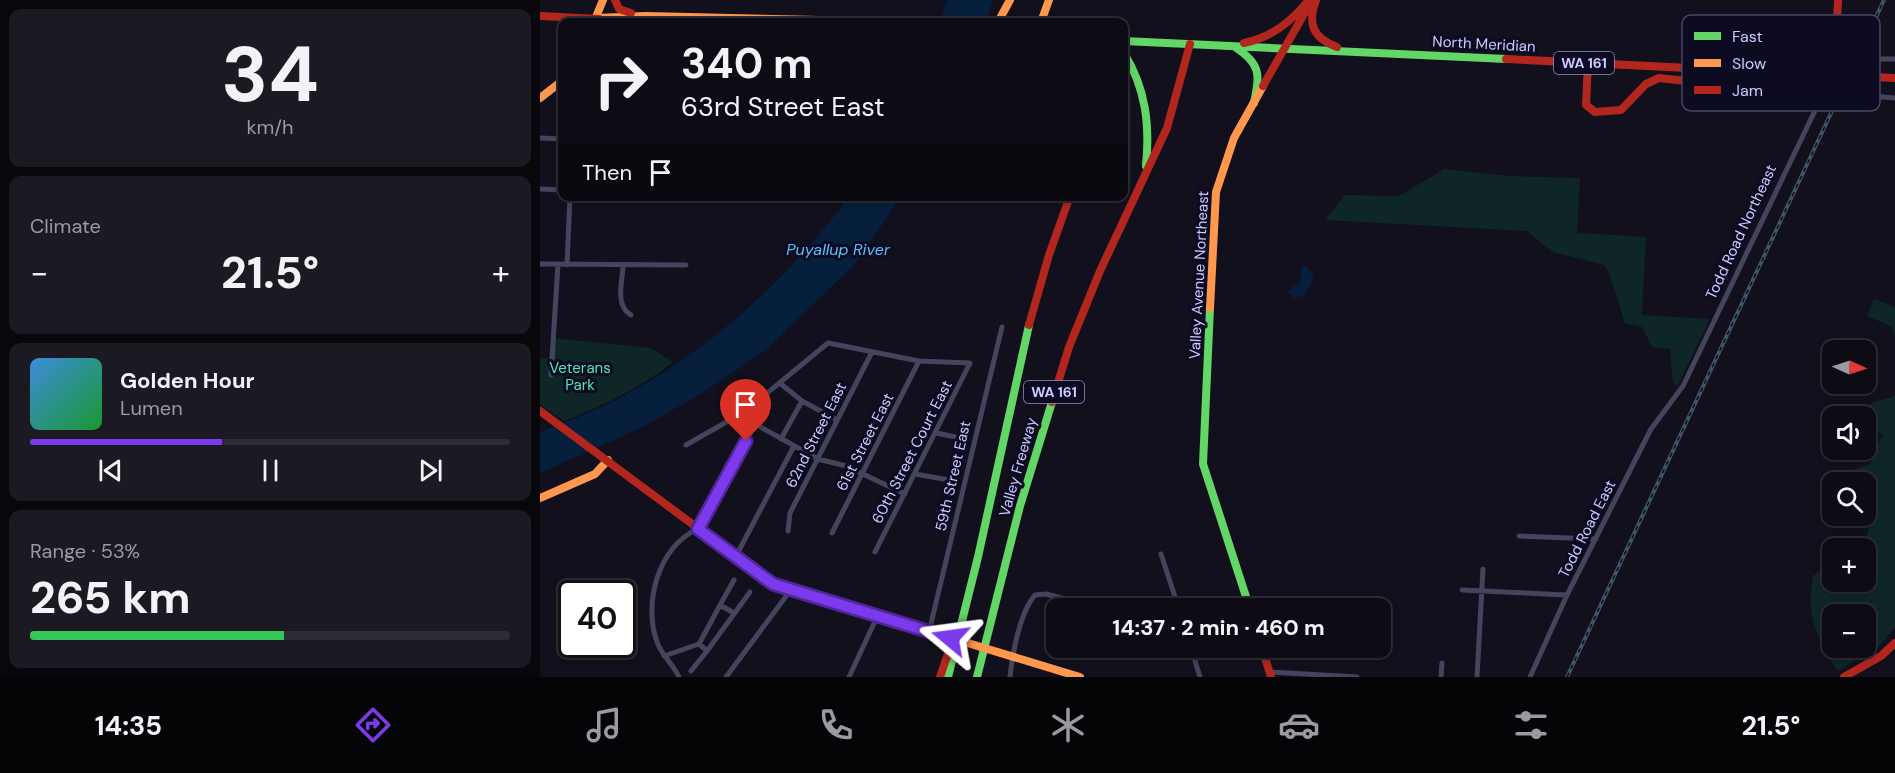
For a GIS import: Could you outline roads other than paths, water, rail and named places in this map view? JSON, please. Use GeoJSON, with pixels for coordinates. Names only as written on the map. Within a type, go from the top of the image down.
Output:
{"type":"FeatureCollection","features":[{"type":"Feature","properties":{"kind":"main road"},"geometry":{"type":"LineString","coordinates":[[595,18],[603,0]]}},
{"type":"Feature","properties":{"kind":"main road"},"geometry":{"type":"LineString","coordinates":[[615,0],[622,11],[646,16]]}},
{"type":"Feature","properties":{"kind":"main road"},"geometry":{"type":"LineString","coordinates":[[1000,18],[1010,0]]}},
{"type":"Feature","properties":{"kind":"main road"},"geometry":{"type":"LineString","coordinates":[[1232,45],[1264,38],[1282,29],[1312,0]]}},
{"type":"Feature","properties":{"kind":"main road"},"geometry":{"type":"LineString","coordinates":[[1312,0],[1311,25],[1316,38],[1325,44],[1349,51]]}},
{"type":"Feature","properties":{"kind":"main road","name":"Valley Avenue Northeast"},"geometry":{"type":"LineString","coordinates":[[1247,598],[1209,484],[1202,453],[1216,192],[1231,143],[1312,0]]}},
{"type":"Feature","properties":{"kind":"main road","name":"Todd Road Northeast"},"geometry":{"type":"LineString","coordinates":[[1837,15],[1838,0]]}},
{"type":"Feature","properties":{"kind":"main road"},"geometry":{"type":"LineString","coordinates":[[1042,18],[1048,2]]}},
{"type":"Feature","properties":{"kind":"main road"},"geometry":{"type":"LineString","coordinates":[[1048,2],[1050,18]]}},
{"type":"Feature","properties":{"kind":"main road"},"geometry":{"type":"LineString","coordinates":[[540,16],[577,18]]}},
{"type":"Feature","properties":{"kind":"main road"},"geometry":{"type":"LineString","coordinates":[[620,18],[646,16],[740,18]]}},
{"type":"Feature","properties":{"kind":"main road","name":"North Meridian"},"geometry":{"type":"LineString","coordinates":[[1128,41],[1682,68]]}},
{"type":"Feature","properties":{"kind":"main road","name":"WA 161"},"geometry":{"type":"LineString","coordinates":[[1145,172],[1167,128],[1190,44]]}},
{"type":"Feature","properties":{"kind":"main road"},"geometry":{"type":"LineString","coordinates":[[1232,45],[1250,57],[1257,66],[1259,78],[1254,103]]}},
{"type":"Feature","properties":{"kind":"main road"},"geometry":{"type":"LineString","coordinates":[[1128,60],[1148,110],[1149,140],[1145,172]]}},
{"type":"Feature","properties":{"kind":"main road"},"geometry":{"type":"LineString","coordinates":[[1588,63],[1586,105],[1595,112],[1621,110],[1646,84],[1659,78],[1682,81]]}},
{"type":"Feature","properties":{"kind":"main road","name":"North Meridian"},"geometry":{"type":"LineString","coordinates":[[1880,77],[1895,78]]}},
{"type":"Feature","properties":{"kind":"main road"},"geometry":{"type":"LineString","coordinates":[[540,98],[558,84]]}},
{"type":"Feature","properties":{"kind":"main road","name":"Valley Freeway"},"geometry":{"type":"LineString","coordinates":[[978,675],[1020,506],[1069,347],[1145,172]]}},
{"type":"Feature","properties":{"kind":"main road","name":"Valley Freeway"},"geometry":{"type":"LineString","coordinates":[[950,656],[975,571],[1033,307],[1069,201]]}},
{"type":"Feature","properties":{"kind":"main road"},"geometry":{"type":"LineString","coordinates":[[540,411],[773,584],[1080,677]]}},
{"type":"Feature","properties":{"kind":"main road"},"geometry":{"type":"LineString","coordinates":[[540,498],[595,474],[605,458]]}},
{"type":"Feature","properties":{"kind":"main road"},"geometry":{"type":"LineString","coordinates":[[1844,677],[1881,656],[1895,643]]}},
{"type":"Feature","properties":{"kind":"main road"},"geometry":{"type":"LineString","coordinates":[[948,677],[950,656]]}},
{"type":"Feature","properties":{"kind":"main road","name":"WA 161"},"geometry":{"type":"LineString","coordinates":[[940,677],[950,656]]}},
{"type":"Feature","properties":{"kind":"main road"},"geometry":{"type":"LineString","coordinates":[[1265,658],[1270,675]]}},
{"type":"Feature","properties":{"kind":"street"},"geometry":{"type":"LineString","coordinates":[[1880,60],[1895,59]]}},
{"type":"Feature","properties":{"kind":"street"},"geometry":{"type":"LineString","coordinates":[[1880,97],[1895,98]]}},
{"type":"Feature","properties":{"kind":"street","name":"Todd Road Northeast"},"geometry":{"type":"LineString","coordinates":[[1676,398],[1815,111]]}},
{"type":"Feature","properties":{"kind":"street"},"geometry":{"type":"LineString","coordinates":[[540,138],[558,139]]}},
{"type":"Feature","properties":{"kind":"street"},"geometry":{"type":"LineString","coordinates":[[540,189],[558,190]]}},
{"type":"Feature","properties":{"kind":"street"},"geometry":{"type":"LineString","coordinates":[[567,265],[570,201]]}},
{"type":"Feature","properties":{"kind":"street"},"geometry":{"type":"LineString","coordinates":[[540,264],[623,267],[686,265]]}},
{"type":"Feature","properties":{"kind":"street"},"geometry":{"type":"LineString","coordinates":[[551,375],[558,264]]}},
{"type":"Feature","properties":{"kind":"street"},"geometry":{"type":"LineString","coordinates":[[623,267],[621,302],[623,309],[631,315]]}},
{"type":"Feature","properties":{"kind":"street","name":"59th Street East"},"geometry":{"type":"LineString","coordinates":[[929,632],[1002,327]]}},
{"type":"Feature","properties":{"kind":"street"},"geometry":{"type":"LineString","coordinates":[[686,445],[744,412],[781,384],[828,343],[919,362]]}},
{"type":"Feature","properties":{"kind":"street","name":"62nd Street East"},"geometry":{"type":"LineString","coordinates":[[788,531],[790,513],[872,352]]}},
{"type":"Feature","properties":{"kind":"street","name":"60th Street Court East"},"geometry":{"type":"LineString","coordinates":[[875,552],[970,363],[919,362]]}},
{"type":"Feature","properties":{"kind":"street","name":"61st Street East"},"geometry":{"type":"LineString","coordinates":[[832,533],[919,362]]}},
{"type":"Feature","properties":{"kind":"street"},"geometry":{"type":"LineString","coordinates":[[781,384],[802,401],[837,420]]}},
{"type":"Feature","properties":{"kind":"street","name":"Todd Road East"},"geometry":{"type":"LineString","coordinates":[[1530,677],[1567,595],[1651,429],[1676,398]]}},
{"type":"Feature","properties":{"kind":"street"},"geometry":{"type":"LineString","coordinates":[[781,439],[802,401]]}},
{"type":"Feature","properties":{"kind":"street"},"geometry":{"type":"LineString","coordinates":[[744,412],[756,423],[781,439],[818,459],[835,462],[905,494]]}},
{"type":"Feature","properties":{"kind":"street"},"geometry":{"type":"LineString","coordinates":[[680,677],[664,656],[655,636],[652,599],[657,577],[672,551],[688,534],[698,529],[756,423]]}},
{"type":"Feature","properties":{"kind":"street"},"geometry":{"type":"LineString","coordinates":[[936,433],[961,438]]}},
{"type":"Feature","properties":{"kind":"street"},"geometry":{"type":"LineString","coordinates":[[735,558],[794,446]]}},
{"type":"Feature","properties":{"kind":"street"},"geometry":{"type":"LineString","coordinates":[[915,474],[949,480]]}},
{"type":"Feature","properties":{"kind":"street"},"geometry":{"type":"LineString","coordinates":[[1519,536],[1596,539]]}},
{"type":"Feature","properties":{"kind":"street"},"geometry":{"type":"LineString","coordinates":[[1161,554],[1175,598]]}},
{"type":"Feature","properties":{"kind":"street"},"geometry":{"type":"LineString","coordinates":[[1477,677],[1483,569]]}},
{"type":"Feature","properties":{"kind":"street"},"geometry":{"type":"LineString","coordinates":[[664,656],[699,644],[734,580]]}},
{"type":"Feature","properties":{"kind":"street"},"geometry":{"type":"LineString","coordinates":[[1462,590],[1567,595]]}},
{"type":"Feature","properties":{"kind":"street"},"geometry":{"type":"LineString","coordinates":[[726,677],[790,591]]}},
{"type":"Feature","properties":{"kind":"street"},"geometry":{"type":"LineString","coordinates":[[691,671],[750,592]]}},
{"type":"Feature","properties":{"kind":"street"},"geometry":{"type":"LineString","coordinates":[[1010,677],[1011,657],[1026,611],[1035,595],[1046,594],[1061,598]]}},
{"type":"Feature","properties":{"kind":"street"},"geometry":{"type":"LineString","coordinates":[[720,605],[734,613]]}},
{"type":"Feature","properties":{"kind":"street"},"geometry":{"type":"LineString","coordinates":[[849,677],[877,617]]}},
{"type":"Feature","properties":{"kind":"street"},"geometry":{"type":"LineString","coordinates":[[699,644],[707,651]]}},
{"type":"Feature","properties":{"kind":"street"},"geometry":{"type":"LineString","coordinates":[[1194,658],[1200,677]]}},
{"type":"Feature","properties":{"kind":"street"},"geometry":{"type":"LineString","coordinates":[[1441,677],[1442,663]]}},
{"type":"Feature","properties":{"kind":"street"},"geometry":{"type":"LineString","coordinates":[[1270,675],[1357,677]]}},
{"type":"Feature","properties":{"kind":"water"},"geometry":{"type":"Polygon","coordinates":[[[947,0],[993,0],[987,18],[941,18],[947,0]]]}},
{"type":"Feature","properties":{"kind":"water","name":"Puyallup River"},"geometry":{"type":"Polygon","coordinates":[[[846,201],[898,201],[855,264],[767,349],[702,393],[643,427],[540,473],[540,432],[612,402],[680,362],[712,338],[772,286],[825,228],[846,201]]]}},
{"type":"Feature","properties":{"kind":"water"},"geometry":{"type":"Polygon","coordinates":[[[1306,266],[1313,274],[1312,282],[1304,296],[1293,298],[1288,291],[1300,282],[1301,267],[1306,266]]]}},
{"type":"Feature","properties":{"kind":"railway"},"geometry":{"type":"LineString","coordinates":[[1877,15],[1884,0]]}},
{"type":"Feature","properties":{"kind":"railway"},"geometry":{"type":"LineString","coordinates":[[1567,677],[1832,111]]}},
{"type":"Feature","properties":{"kind":"park label","name":"Veterans Park"},"geometry":{"type":"Point","coordinates":[580,376]}}]}
